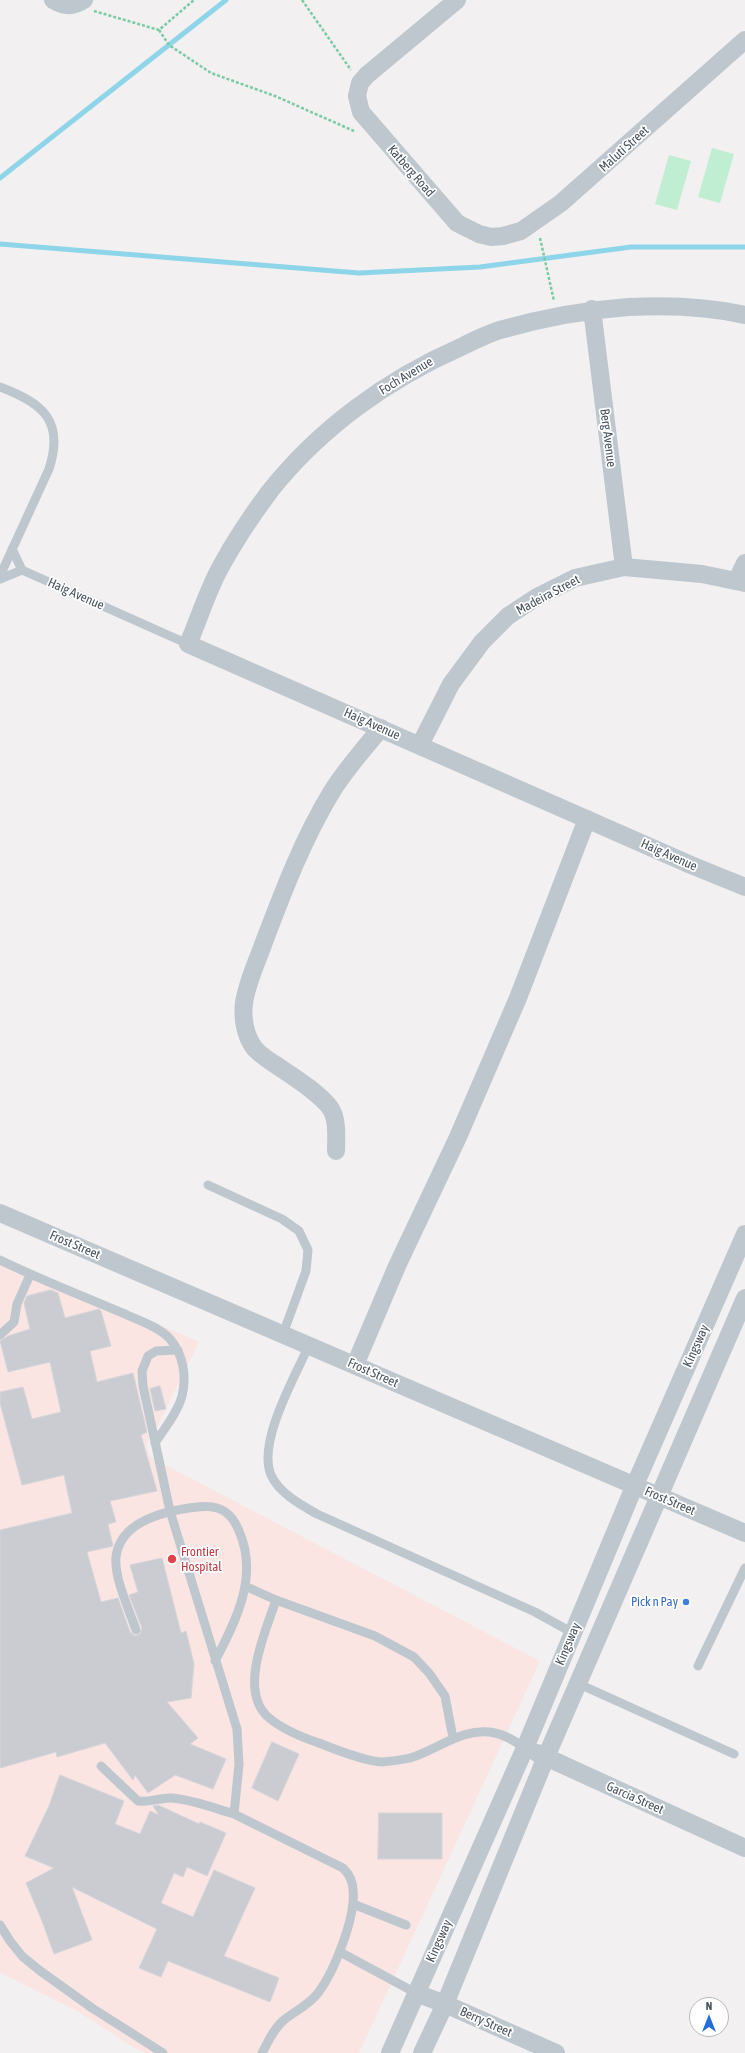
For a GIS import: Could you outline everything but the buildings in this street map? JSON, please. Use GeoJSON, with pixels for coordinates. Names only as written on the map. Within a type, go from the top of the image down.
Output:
{"type":"FeatureCollection","features":[{"type":"Feature","properties":{"kind":"street"},"geometry":{"type":"LineString","coordinates":[[53,0],[62,4],[80,3]]}},
{"type":"Feature","properties":{"kind":"street"},"geometry":{"type":"LineString","coordinates":[[360,84],[374,68],[457,0]]}},
{"type":"Feature","properties":{"kind":"street","name":"Maluti Street"},"geometry":{"type":"LineString","coordinates":[[491,237],[503,236],[521,231],[561,203],[745,40]]}},
{"type":"Feature","properties":{"kind":"street","name":"Katberg Road"},"geometry":{"type":"LineString","coordinates":[[360,84],[357,96],[361,112],[389,145],[457,223],[466,229],[491,237]]}},
{"type":"Feature","properties":{"kind":"street","name":"Foch Avenue"},"geometry":{"type":"LineString","coordinates":[[188,644],[219,569],[270,491],[312,445],[395,380],[440,356],[498,331],[592,309],[692,306],[721,309],[745,315]]}},
{"type":"Feature","properties":{"kind":"street","name":"Berg Avenue"},"geometry":{"type":"LineString","coordinates":[[592,309],[624,567]]}},
{"type":"Feature","properties":{"kind":"street"},"geometry":{"type":"LineString","coordinates":[[741,582],[745,563]]}},
{"type":"Feature","properties":{"kind":"street","name":"Madeira Street"},"geometry":{"type":"LineString","coordinates":[[420,745],[451,684],[482,642],[508,616],[537,597],[575,578],[624,567],[702,574],[741,582]]}},
{"type":"Feature","properties":{"kind":"street","name":"Haig Avenue"},"geometry":{"type":"LineString","coordinates":[[188,644],[745,887]]}},
{"type":"Feature","properties":{"kind":"street"},"geometry":{"type":"LineString","coordinates":[[336,1151],[334,1118],[331,1110],[305,1086],[255,1049],[246,1029],[244,1002],[278,904],[311,829],[332,792],[381,728]]}},
{"type":"Feature","properties":{"kind":"street"},"geometry":{"type":"LineString","coordinates":[[355,1365],[397,1266],[465,1123],[518,998],[588,819]]}},
{"type":"Feature","properties":{"kind":"street","name":"Frost Street"},"geometry":{"type":"LineString","coordinates":[[0,1213],[309,1345],[634,1487],[660,1496],[745,1532]]}},
{"type":"Feature","properties":{"kind":"street","name":"Kingsway"},"geometry":{"type":"LineString","coordinates":[[390,2053],[525,1748],[634,1487],[745,1234]]}},
{"type":"Feature","properties":{"kind":"street","name":"Kingsway"},"geometry":{"type":"LineString","coordinates":[[422,2053],[445,2004],[546,1757],[579,1684],[745,1298]]}},
{"type":"Feature","properties":{"kind":"street","name":"Garcia Street"},"geometry":{"type":"LineString","coordinates":[[525,1748],[745,1848]]}},
{"type":"Feature","properties":{"kind":"street","name":"Berry Street"},"geometry":{"type":"LineString","coordinates":[[416,1993],[445,2004],[556,2053]]}},
{"type":"Feature","properties":{"kind":"lane"},"geometry":{"type":"LineString","coordinates":[[0,386],[25,396],[41,408],[51,421],[54,435],[54,453],[49,469],[0,578]]}},
{"type":"Feature","properties":{"kind":"lane"},"geometry":{"type":"LineString","coordinates":[[0,578],[22,570],[12,549]]}},
{"type":"Feature","properties":{"kind":"lane","name":"Haig Avenue"},"geometry":{"type":"LineString","coordinates":[[22,570],[188,644]]}},
{"type":"Feature","properties":{"kind":"lane"},"geometry":{"type":"LineString","coordinates":[[208,1185],[282,1219],[299,1231],[308,1250],[306,1271],[283,1334]]}},
{"type":"Feature","properties":{"kind":"lane"},"geometry":{"type":"LineString","coordinates":[[0,1260],[30,1275],[91,1299],[157,1329],[169,1338],[178,1350],[182,1361],[184,1373],[182,1396],[155,1443]]}},
{"type":"Feature","properties":{"kind":"lane"},"geometry":{"type":"LineString","coordinates":[[0,1334],[14,1322],[17,1304],[30,1275]]}},
{"type":"Feature","properties":{"kind":"lane"},"geometry":{"type":"LineString","coordinates":[[309,1345],[276,1420],[269,1441],[267,1452],[268,1466],[272,1476],[279,1486],[300,1504],[317,1514],[535,1612],[573,1633]]}},
{"type":"Feature","properties":{"kind":"lane"},"geometry":{"type":"LineString","coordinates":[[178,1350],[156,1351],[148,1356],[142,1371],[143,1386],[170,1511],[238,1739],[239,1764],[234,1814]]}},
{"type":"Feature","properties":{"kind":"lane"},"geometry":{"type":"LineString","coordinates":[[136,1630],[117,1574],[116,1556],[121,1543],[130,1530],[148,1518],[170,1511],[203,1506],[217,1508],[235,1522],[243,1539],[248,1560],[245,1586],[235,1622],[215,1661]]}},
{"type":"Feature","properties":{"kind":"lane"},"geometry":{"type":"LineString","coordinates":[[698,1666],[745,1568]]}},
{"type":"Feature","properties":{"kind":"lane"},"geometry":{"type":"LineString","coordinates":[[245,1586],[276,1600],[375,1636],[414,1657],[429,1673],[445,1696],[453,1738]]}},
{"type":"Feature","properties":{"kind":"lane"},"geometry":{"type":"LineString","coordinates":[[276,1600],[257,1655],[253,1676],[259,1702],[267,1716],[284,1729],[304,1738],[344,1752],[381,1762],[409,1758],[453,1738],[477,1733],[495,1733],[505,1736],[525,1748]]}},
{"type":"Feature","properties":{"kind":"lane"},"geometry":{"type":"LineString","coordinates":[[579,1684],[734,1754]]}},
{"type":"Feature","properties":{"kind":"lane"},"geometry":{"type":"LineString","coordinates":[[101,1766],[138,1801],[144,1802],[171,1798],[184,1800],[234,1814],[343,1868],[352,1882],[353,1904],[340,1952],[318,1993],[312,2000],[279,2025],[262,2053]]}},
{"type":"Feature","properties":{"kind":"lane"},"geometry":{"type":"LineString","coordinates":[[353,1904],[406,1925]]}},
{"type":"Feature","properties":{"kind":"lane"},"geometry":{"type":"LineString","coordinates":[[0,1925],[22,1956],[39,1970],[92,2008],[163,2053]]}},
{"type":"Feature","properties":{"kind":"lane"},"geometry":{"type":"LineString","coordinates":[[340,1952],[416,1993]]}},
{"type":"Feature","properties":{"kind":"path"},"geometry":{"type":"LineString","coordinates":[[159,30],[194,0]]}},
{"type":"Feature","properties":{"kind":"path"},"geometry":{"type":"LineString","coordinates":[[302,0],[360,84]]}},
{"type":"Feature","properties":{"kind":"path"},"geometry":{"type":"LineString","coordinates":[[80,3],[159,30],[169,45],[211,73],[274,96],[360,133]]}},
{"type":"Feature","properties":{"kind":"path"},"geometry":{"type":"LineString","coordinates":[[541,241],[557,316]]}},
{"type":"Feature","properties":{"kind":"shaded area","name":"Frontier Hospital"},"geometry":{"type":"Polygon","coordinates":[[[0,1257],[199,1342],[158,1425],[146,1444],[150,1457],[540,1661],[359,2053],[146,2053],[131,2046],[76,2010],[0,1972],[0,1257]]]}},
{"type":"Feature","properties":{"kind":"green space"},"geometry":{"type":"Polygon","coordinates":[[[712,148],[734,154],[720,203],[698,197],[712,148]]]}},
{"type":"Feature","properties":{"kind":"green space"},"geometry":{"type":"Polygon","coordinates":[[[669,155],[691,161],[677,210],[655,204],[669,155]]]}},
{"type":"Feature","properties":{"kind":"waterway"},"geometry":{"type":"LineString","coordinates":[[0,178],[226,0]]}},
{"type":"Feature","properties":{"kind":"waterway"},"geometry":{"type":"LineString","coordinates":[[0,244],[359,273],[480,267],[631,247],[745,247]]}},
{"type":"Feature","properties":{"kind":"place","name":"Frontier Hospital"},"geometry":{"type":"Point","coordinates":[172,1559]}},
{"type":"Feature","properties":{"kind":"place","name":"Pick n Pay"},"geometry":{"type":"Point","coordinates":[686,1602]}}]}
